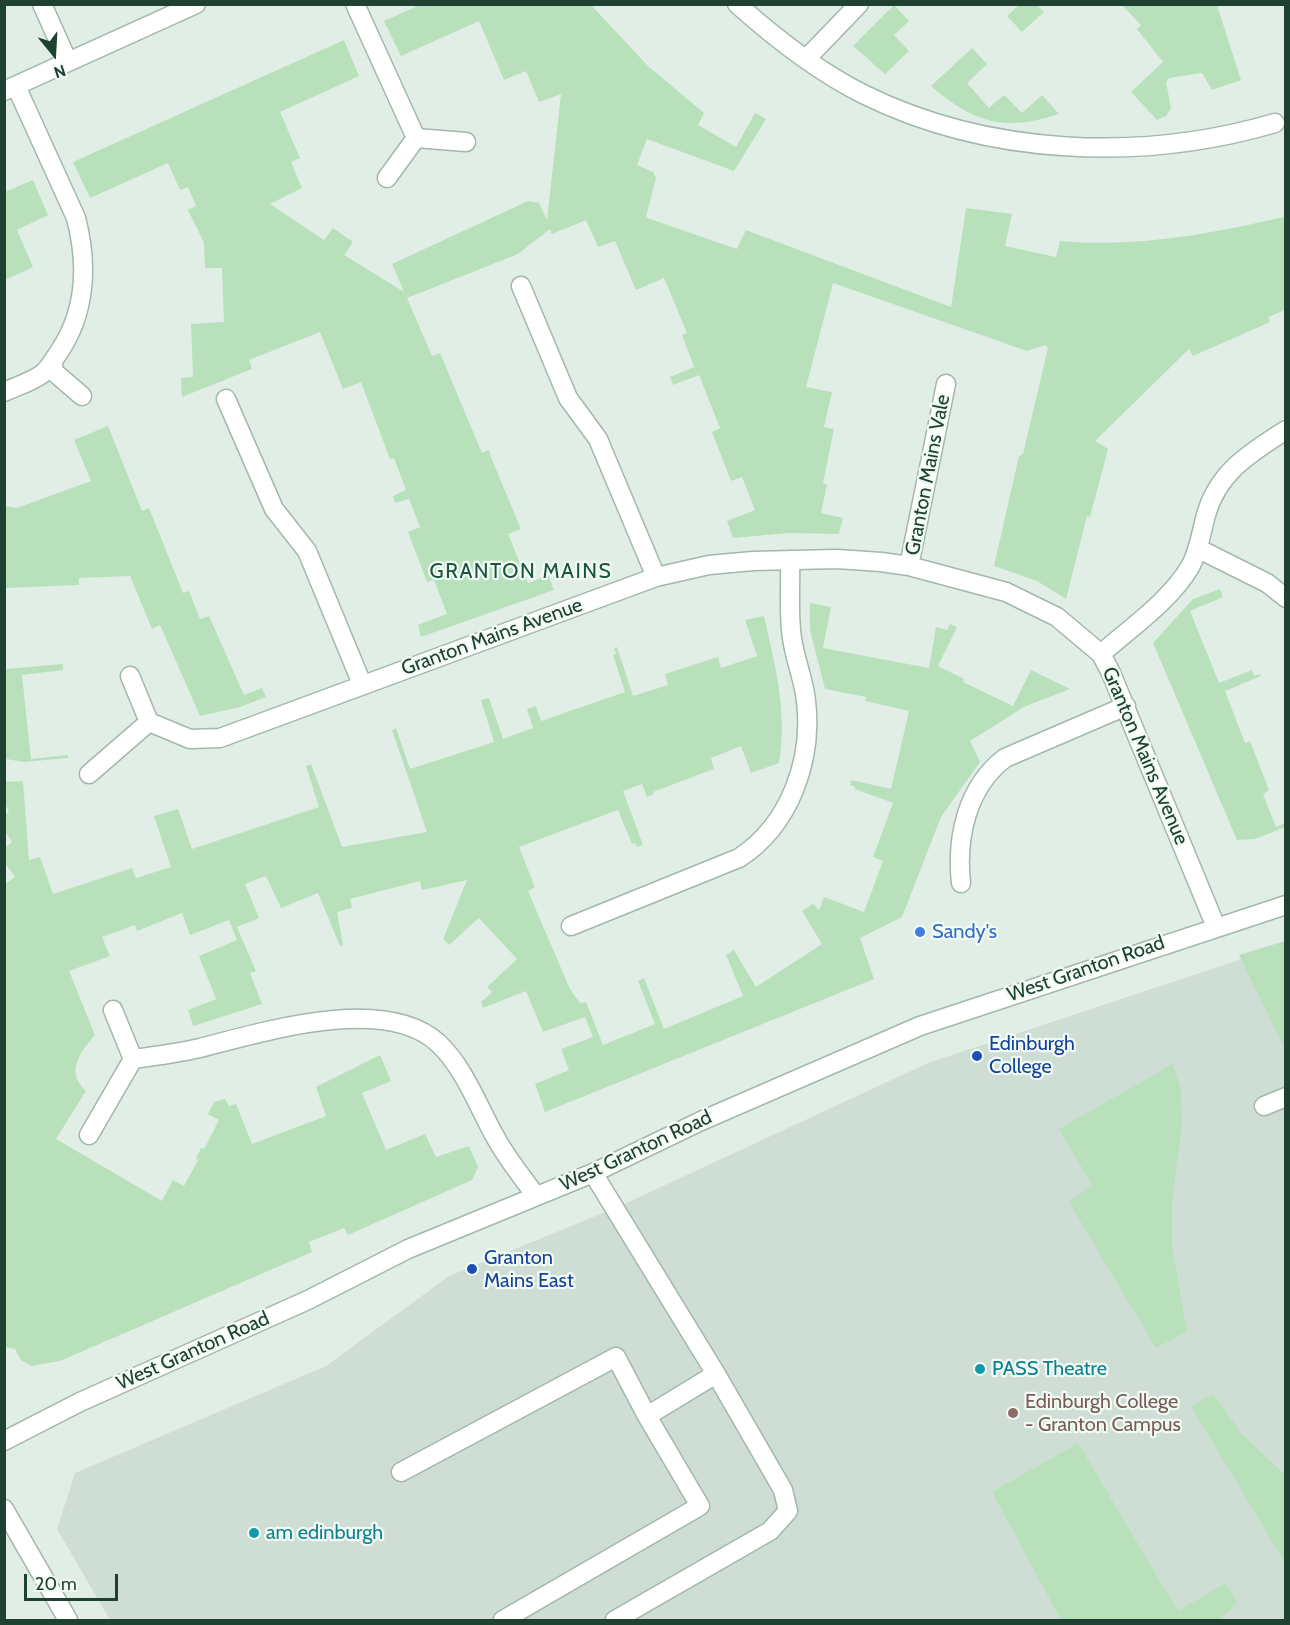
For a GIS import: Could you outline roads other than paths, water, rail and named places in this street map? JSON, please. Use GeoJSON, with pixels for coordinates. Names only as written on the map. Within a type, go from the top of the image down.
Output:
{"type":"FeatureCollection","features":[{"type":"Feature","properties":{"kind":"street"},"geometry":{"type":"LineString","coordinates":[[42,4],[68,62]]}},
{"type":"Feature","properties":{"kind":"street"},"geometry":{"type":"LineString","coordinates":[[4,392],[42,374],[53,361],[63,346],[78,310],[84,276],[81,239],[76,218],[10,89],[196,4]]}},
{"type":"Feature","properties":{"kind":"street"},"geometry":{"type":"LineString","coordinates":[[355,4],[416,138]]}},
{"type":"Feature","properties":{"kind":"street"},"geometry":{"type":"LineString","coordinates":[[737,4],[806,59],[840,82],[883,104],[956,128],[1016,141],[1087,147],[1155,145],[1216,136],[1275,123]]}},
{"type":"Feature","properties":{"kind":"street"},"geometry":{"type":"LineString","coordinates":[[806,59],[859,4]]}},
{"type":"Feature","properties":{"kind":"street"},"geometry":{"type":"LineString","coordinates":[[416,138],[466,142]]}},
{"type":"Feature","properties":{"kind":"street"},"geometry":{"type":"LineString","coordinates":[[387,178],[416,138]]}},
{"type":"Feature","properties":{"kind":"street"},"geometry":{"type":"LineString","coordinates":[[521,286],[568,398],[598,439],[656,577]]}},
{"type":"Feature","properties":{"kind":"street"},"geometry":{"type":"LineString","coordinates":[[53,361],[52,371],[82,396]]}},
{"type":"Feature","properties":{"kind":"street","name":"Granton Mains Vale"},"geometry":{"type":"LineString","coordinates":[[909,566],[945,384]]}},
{"type":"Feature","properties":{"kind":"street"},"geometry":{"type":"LineString","coordinates":[[226,399],[270,503],[307,551],[362,684]]}},
{"type":"Feature","properties":{"kind":"street"},"geometry":{"type":"LineString","coordinates":[[1101,654],[1169,594],[1190,567],[1199,549],[1213,494],[1223,477],[1233,466],[1286,430]]}},
{"type":"Feature","properties":{"kind":"street"},"geometry":{"type":"LineString","coordinates":[[1199,549],[1267,583],[1286,598]]}},
{"type":"Feature","properties":{"kind":"street","name":"Granton Mains Avenue"},"geometry":{"type":"LineString","coordinates":[[149,722],[190,739],[220,738],[656,577],[709,565],[845,559],[909,566],[1006,592],[1033,603],[1069,626],[1101,654],[1126,706],[1216,927]]}},
{"type":"Feature","properties":{"kind":"street"},"geometry":{"type":"LineString","coordinates":[[571,926],[739,858],[763,841],[779,820],[795,787],[807,730],[805,693],[792,636],[790,560]]}},
{"type":"Feature","properties":{"kind":"street"},"geometry":{"type":"LineString","coordinates":[[89,774],[149,722],[130,676]]}},
{"type":"Feature","properties":{"kind":"street"},"geometry":{"type":"LineString","coordinates":[[961,883],[959,861],[963,828],[979,784],[988,771],[1005,758],[1126,706]]}},
{"type":"Feature","properties":{"kind":"street","name":"West Granton Road"},"geometry":{"type":"LineString","coordinates":[[4,1441],[80,1402],[308,1300],[408,1249],[592,1173],[701,1121],[920,1026],[1286,905]]}},
{"type":"Feature","properties":{"kind":"street"},"geometry":{"type":"LineString","coordinates":[[113,1010],[133,1059]]}},
{"type":"Feature","properties":{"kind":"street"},"geometry":{"type":"LineString","coordinates":[[133,1059],[199,1048],[289,1026],[339,1019],[365,1019],[402,1024],[430,1037],[447,1053],[498,1142],[536,1196]]}},
{"type":"Feature","properties":{"kind":"street"},"geometry":{"type":"LineString","coordinates":[[89,1135],[133,1059]]}},
{"type":"Feature","properties":{"kind":"street"},"geometry":{"type":"LineString","coordinates":[[1264,1106],[1286,1097]]}},
{"type":"Feature","properties":{"kind":"street"},"geometry":{"type":"LineString","coordinates":[[592,1173],[716,1374],[783,1490],[788,1511],[770,1531],[615,1620]]}},
{"type":"Feature","properties":{"kind":"street"},"geometry":{"type":"LineString","coordinates":[[401,1472],[616,1357],[699,1506],[503,1620]]}},
{"type":"Feature","properties":{"kind":"street"},"geometry":{"type":"LineString","coordinates":[[647,1416],[716,1374]]}},
{"type":"Feature","properties":{"kind":"street"},"geometry":{"type":"LineString","coordinates":[[4,1509],[68,1620]]}},
{"type":"Feature","properties":{"kind":"place","name":"Sandy's"},"geometry":{"type":"Point","coordinates":[920,932]}},
{"type":"Feature","properties":{"kind":"place","name":"Edinburgh College"},"geometry":{"type":"Point","coordinates":[977,1056]}},
{"type":"Feature","properties":{"kind":"place","name":"Granton Mains East"},"geometry":{"type":"Point","coordinates":[472,1269]}},
{"type":"Feature","properties":{"kind":"place","name":"PASS Theatre"},"geometry":{"type":"Point","coordinates":[980,1369]}},
{"type":"Feature","properties":{"kind":"place","name":"Edinburgh College - Granton Campus"},"geometry":{"type":"Point","coordinates":[1013,1413]}},
{"type":"Feature","properties":{"kind":"place","name":"am edinburgh"},"geometry":{"type":"Point","coordinates":[254,1533]}},
{"type":"Feature","properties":{"kind":"district","name":"GRANTON MAINS"},"geometry":{"type":"Point","coordinates":[521,572]}}]}
